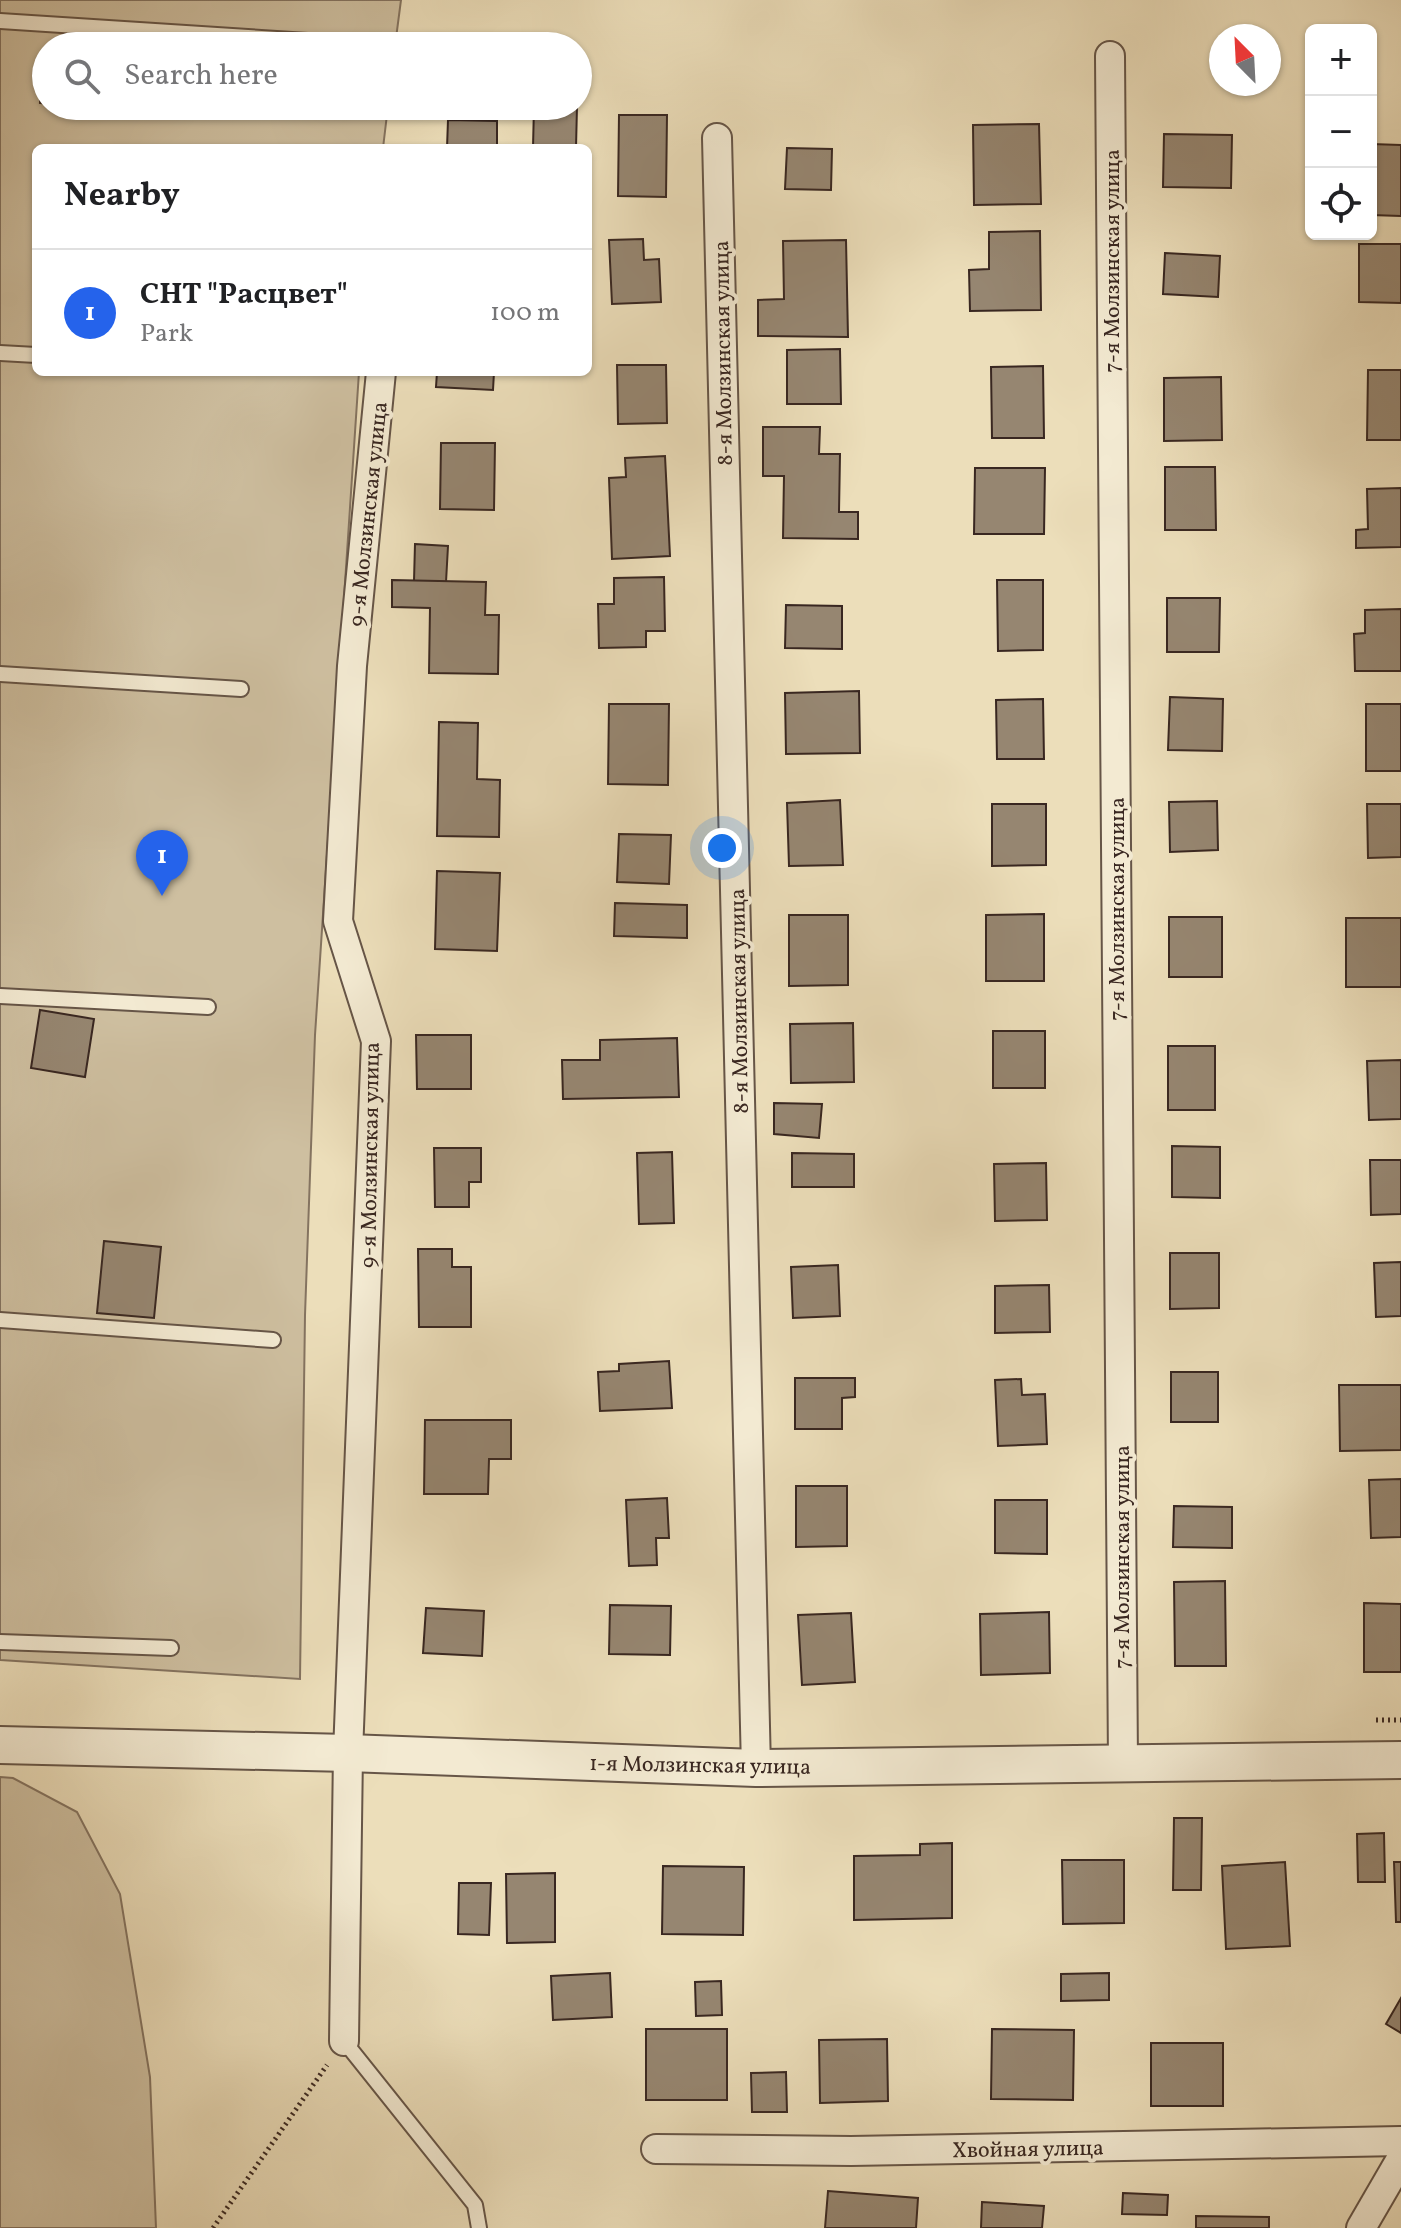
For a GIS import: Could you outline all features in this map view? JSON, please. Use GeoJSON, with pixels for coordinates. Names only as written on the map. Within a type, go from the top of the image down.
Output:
{"type":"FeatureCollection","features":[{"type":"Feature","properties":{"kind":"street","name":"7-я Молзинская улица"},"geometry":{"type":"LineString","coordinates":[[1110,56],[1123,1763]]}},
{"type":"Feature","properties":{"kind":"street","name":"8-я Молзинская улица"},"geometry":{"type":"LineString","coordinates":[[717,138],[756,1768]]}},
{"type":"Feature","properties":{"kind":"street","name":"9-я Молзинская улица"},"geometry":{"type":"LineString","coordinates":[[344,2041],[348,1753],[376,1041],[338,921],[352,666],[381,376]]}},
{"type":"Feature","properties":{"kind":"street","name":"1-я Молзинская улица"},"geometry":{"type":"LineString","coordinates":[[0,1745],[348,1753],[756,1768],[1401,1760]]}},
{"type":"Feature","properties":{"kind":"street","name":"Хвойная улица"},"geometry":{"type":"LineString","coordinates":[[656,2149],[851,2151],[1401,2141]]}},
{"type":"Feature","properties":{"kind":"street"},"geometry":{"type":"LineString","coordinates":[[1361,2228],[1401,2159]]}},
{"type":"Feature","properties":{"kind":"lane"},"geometry":{"type":"LineString","coordinates":[[0,21],[169,32]]}},
{"type":"Feature","properties":{"kind":"lane"},"geometry":{"type":"LineString","coordinates":[[0,353],[32,355]]}},
{"type":"Feature","properties":{"kind":"lane"},"geometry":{"type":"LineString","coordinates":[[0,674],[241,689]]}},
{"type":"Feature","properties":{"kind":"lane"},"geometry":{"type":"LineString","coordinates":[[0,996],[208,1007]]}},
{"type":"Feature","properties":{"kind":"lane"},"geometry":{"type":"LineString","coordinates":[[0,1320],[273,1340]]}},
{"type":"Feature","properties":{"kind":"lane"},"geometry":{"type":"LineString","coordinates":[[0,1642],[171,1648]]}},
{"type":"Feature","properties":{"kind":"lane"},"geometry":{"type":"LineString","coordinates":[[344,2041],[475,2205],[479,2228]]}},
{"type":"Feature","properties":{"kind":"path"},"geometry":{"type":"LineString","coordinates":[[1376,1720],[1401,1720]]}},
{"type":"Feature","properties":{"kind":"path"},"geometry":{"type":"LineString","coordinates":[[213,2228],[344,2041]]}},
{"type":"Feature","properties":{"kind":"shaded area"},"geometry":{"type":"Polygon","coordinates":[[[0,0],[401,0],[397,32],[32,32],[32,120],[386,120],[383,144],[32,144],[32,376],[359,376],[315,1035],[305,1315],[300,1679],[0,1660],[0,0]]]}},
{"type":"Feature","properties":{"kind":"shaded area"},"geometry":{"type":"Polygon","coordinates":[[[0,1777],[13,1778],[77,1812],[120,1894],[150,2077],[156,2228],[0,2228],[0,1777]]]}},
{"type":"Feature","properties":{"kind":"building"},"geometry":{"type":"Polygon","coordinates":[[[619,115],[667,115],[666,197],[618,196],[619,115]]]}},
{"type":"Feature","properties":{"kind":"building"},"geometry":{"type":"Polygon","coordinates":[[[448,120],[497,121],[497,144],[447,144],[448,120]]]}},
{"type":"Feature","properties":{"kind":"building"},"geometry":{"type":"Polygon","coordinates":[[[534,120],[577,120],[576,144],[533,144],[534,120]]]}},
{"type":"Feature","properties":{"kind":"building"},"geometry":{"type":"Polygon","coordinates":[[[1039,124],[1041,204],[974,205],[973,125],[1039,124]]]}},
{"type":"Feature","properties":{"kind":"building"},"geometry":{"type":"Polygon","coordinates":[[[1164,134],[1232,135],[1231,188],[1163,187],[1164,134]]]}},
{"type":"Feature","properties":{"kind":"building"},"geometry":{"type":"Polygon","coordinates":[[[1377,144],[1401,145],[1401,216],[1377,215],[1377,144]]]}},
{"type":"Feature","properties":{"kind":"building"},"geometry":{"type":"Polygon","coordinates":[[[787,148],[832,149],[831,190],[785,189],[787,148]]]}},
{"type":"Feature","properties":{"kind":"building"},"geometry":{"type":"Polygon","coordinates":[[[1040,231],[1041,310],[970,311],[969,270],[989,269],[989,232],[1040,231]]]}},
{"type":"Feature","properties":{"kind":"building"},"geometry":{"type":"Polygon","coordinates":[[[643,239],[644,260],[659,259],[661,302],[612,304],[609,240],[643,239]]]}},
{"type":"Feature","properties":{"kind":"building"},"geometry":{"type":"Polygon","coordinates":[[[846,240],[848,337],[758,336],[758,300],[784,299],[783,241],[846,240]]]}},
{"type":"Feature","properties":{"kind":"building"},"geometry":{"type":"Polygon","coordinates":[[[1359,244],[1401,244],[1401,303],[1359,302],[1359,244]]]}},
{"type":"Feature","properties":{"kind":"building"},"geometry":{"type":"Polygon","coordinates":[[[1165,253],[1220,256],[1218,297],[1163,294],[1165,253]]]}},
{"type":"Feature","properties":{"kind":"building"},"geometry":{"type":"Polygon","coordinates":[[[840,349],[841,404],[787,404],[787,350],[840,349]]]}},
{"type":"Feature","properties":{"kind":"building"},"geometry":{"type":"Polygon","coordinates":[[[617,365],[666,365],[667,423],[618,424],[617,365]]]}},
{"type":"Feature","properties":{"kind":"building"},"geometry":{"type":"Polygon","coordinates":[[[1043,366],[1044,438],[992,438],[991,367],[1043,366]]]}},
{"type":"Feature","properties":{"kind":"building"},"geometry":{"type":"Polygon","coordinates":[[[1368,370],[1401,370],[1401,440],[1367,440],[1368,370]]]}},
{"type":"Feature","properties":{"kind":"building"},"geometry":{"type":"Polygon","coordinates":[[[437,376],[494,376],[493,390],[436,387],[437,376]]]}},
{"type":"Feature","properties":{"kind":"building"},"geometry":{"type":"Polygon","coordinates":[[[1221,377],[1222,440],[1164,441],[1164,378],[1221,377]]]}},
{"type":"Feature","properties":{"kind":"building"},"geometry":{"type":"Polygon","coordinates":[[[763,427],[820,427],[819,454],[840,454],[839,512],[858,512],[858,539],[783,538],[784,476],[763,476],[763,427]]]}},
{"type":"Feature","properties":{"kind":"building"},"geometry":{"type":"Polygon","coordinates":[[[441,443],[495,443],[494,510],[440,509],[441,443]]]}},
{"type":"Feature","properties":{"kind":"building"},"geometry":{"type":"Polygon","coordinates":[[[665,456],[670,556],[612,559],[609,478],[626,477],[625,458],[665,456]]]}},
{"type":"Feature","properties":{"kind":"building"},"geometry":{"type":"Polygon","coordinates":[[[1165,467],[1215,467],[1216,530],[1165,530],[1165,467]]]}},
{"type":"Feature","properties":{"kind":"building"},"geometry":{"type":"Polygon","coordinates":[[[975,468],[1045,468],[1044,534],[974,534],[975,468]]]}},
{"type":"Feature","properties":{"kind":"building"},"geometry":{"type":"Polygon","coordinates":[[[1401,488],[1401,547],[1356,548],[1356,530],[1368,529],[1367,489],[1401,488]]]}},
{"type":"Feature","properties":{"kind":"building"},"geometry":{"type":"Polygon","coordinates":[[[415,544],[448,546],[446,582],[414,581],[415,544]]]}},
{"type":"Feature","properties":{"kind":"building"},"geometry":{"type":"Polygon","coordinates":[[[664,577],[665,631],[646,631],[646,647],[599,648],[598,604],[614,604],[614,578],[664,577]]]}},
{"type":"Feature","properties":{"kind":"building"},"geometry":{"type":"Polygon","coordinates":[[[392,580],[486,582],[485,615],[499,615],[498,674],[429,673],[430,608],[392,607],[392,580]]]}},
{"type":"Feature","properties":{"kind":"building"},"geometry":{"type":"Polygon","coordinates":[[[997,580],[1043,580],[1043,650],[998,651],[997,580]]]}},
{"type":"Feature","properties":{"kind":"building"},"geometry":{"type":"Polygon","coordinates":[[[1167,598],[1220,598],[1219,652],[1167,652],[1167,598]]]}},
{"type":"Feature","properties":{"kind":"building"},"geometry":{"type":"Polygon","coordinates":[[[786,605],[842,606],[842,649],[785,648],[786,605]]]}},
{"type":"Feature","properties":{"kind":"building"},"geometry":{"type":"Polygon","coordinates":[[[1401,609],[1401,671],[1355,671],[1354,634],[1365,633],[1365,610],[1401,609]]]}},
{"type":"Feature","properties":{"kind":"building"},"geometry":{"type":"Polygon","coordinates":[[[859,691],[860,753],[786,754],[785,693],[859,691]]]}},
{"type":"Feature","properties":{"kind":"building"},"geometry":{"type":"Polygon","coordinates":[[[1170,697],[1223,699],[1222,751],[1168,750],[1170,697]]]}},
{"type":"Feature","properties":{"kind":"building"},"geometry":{"type":"Polygon","coordinates":[[[1043,699],[1044,759],[997,759],[996,700],[1043,699]]]}},
{"type":"Feature","properties":{"kind":"building"},"geometry":{"type":"Polygon","coordinates":[[[609,704],[669,704],[668,785],[608,784],[609,704]]]}},
{"type":"Feature","properties":{"kind":"building"},"geometry":{"type":"Polygon","coordinates":[[[1366,704],[1401,704],[1401,771],[1366,771],[1366,704]]]}},
{"type":"Feature","properties":{"kind":"building"},"geometry":{"type":"Polygon","coordinates":[[[439,722],[478,723],[477,779],[500,780],[499,837],[437,836],[439,722]]]}},
{"type":"Feature","properties":{"kind":"building"},"geometry":{"type":"Polygon","coordinates":[[[840,800],[843,865],[789,866],[787,803],[840,800]]]}},
{"type":"Feature","properties":{"kind":"building"},"geometry":{"type":"Polygon","coordinates":[[[1217,801],[1218,850],[1170,852],[1169,802],[1217,801]]]}},
{"type":"Feature","properties":{"kind":"building"},"geometry":{"type":"Polygon","coordinates":[[[992,804],[1046,804],[1046,865],[992,866],[992,804]]]}},
{"type":"Feature","properties":{"kind":"building"},"geometry":{"type":"Polygon","coordinates":[[[1367,804],[1401,804],[1401,857],[1368,858],[1367,804]]]}},
{"type":"Feature","properties":{"kind":"building"},"geometry":{"type":"Polygon","coordinates":[[[619,834],[671,835],[669,884],[617,882],[619,834]]]}},
{"type":"Feature","properties":{"kind":"building"},"geometry":{"type":"Polygon","coordinates":[[[437,871],[500,873],[497,951],[435,949],[437,871]]]}},
{"type":"Feature","properties":{"kind":"building"},"geometry":{"type":"Polygon","coordinates":[[[615,903],[687,905],[687,938],[614,936],[615,903]]]}},
{"type":"Feature","properties":{"kind":"building"},"geometry":{"type":"Polygon","coordinates":[[[1044,914],[1044,981],[986,981],[986,915],[1044,914]]]}},
{"type":"Feature","properties":{"kind":"building"},"geometry":{"type":"Polygon","coordinates":[[[789,915],[848,915],[848,985],[789,986],[789,915]]]}},
{"type":"Feature","properties":{"kind":"building"},"geometry":{"type":"Polygon","coordinates":[[[1169,917],[1222,917],[1222,977],[1169,977],[1169,917]]]}},
{"type":"Feature","properties":{"kind":"building"},"geometry":{"type":"Polygon","coordinates":[[[1346,918],[1401,918],[1401,987],[1346,987],[1346,918]]]}},
{"type":"Feature","properties":{"kind":"building"},"geometry":{"type":"Polygon","coordinates":[[[40,1010],[94,1019],[85,1077],[31,1068],[40,1010]]]}},
{"type":"Feature","properties":{"kind":"building"},"geometry":{"type":"Polygon","coordinates":[[[853,1023],[854,1082],[791,1083],[790,1024],[853,1023]]]}},
{"type":"Feature","properties":{"kind":"building"},"geometry":{"type":"Polygon","coordinates":[[[993,1031],[1045,1031],[1045,1088],[993,1088],[993,1031]]]}},
{"type":"Feature","properties":{"kind":"building"},"geometry":{"type":"Polygon","coordinates":[[[416,1035],[471,1035],[471,1089],[417,1089],[416,1035]]]}},
{"type":"Feature","properties":{"kind":"building"},"geometry":{"type":"Polygon","coordinates":[[[677,1038],[679,1097],[563,1099],[562,1060],[600,1060],[600,1040],[677,1038]]]}},
{"type":"Feature","properties":{"kind":"building"},"geometry":{"type":"Polygon","coordinates":[[[1168,1046],[1215,1046],[1215,1110],[1168,1110],[1168,1046]]]}},
{"type":"Feature","properties":{"kind":"building"},"geometry":{"type":"Polygon","coordinates":[[[1401,1060],[1401,1119],[1369,1120],[1367,1061],[1401,1060]]]}},
{"type":"Feature","properties":{"kind":"building"},"geometry":{"type":"Polygon","coordinates":[[[774,1103],[822,1104],[819,1138],[774,1134],[774,1103]]]}},
{"type":"Feature","properties":{"kind":"building"},"geometry":{"type":"Polygon","coordinates":[[[1172,1146],[1220,1147],[1220,1198],[1172,1197],[1172,1146]]]}},
{"type":"Feature","properties":{"kind":"building"},"geometry":{"type":"Polygon","coordinates":[[[434,1148],[481,1148],[481,1182],[469,1182],[469,1207],[435,1207],[434,1148]]]}},
{"type":"Feature","properties":{"kind":"building"},"geometry":{"type":"Polygon","coordinates":[[[672,1152],[674,1223],[639,1224],[637,1153],[672,1152]]]}},
{"type":"Feature","properties":{"kind":"building"},"geometry":{"type":"Polygon","coordinates":[[[792,1153],[854,1154],[854,1187],[792,1187],[792,1153]]]}},
{"type":"Feature","properties":{"kind":"building"},"geometry":{"type":"Polygon","coordinates":[[[1370,1160],[1401,1160],[1401,1214],[1371,1215],[1370,1160]]]}},
{"type":"Feature","properties":{"kind":"building"},"geometry":{"type":"Polygon","coordinates":[[[1046,1163],[1047,1220],[995,1221],[994,1164],[1046,1163]]]}},
{"type":"Feature","properties":{"kind":"building"},"geometry":{"type":"Polygon","coordinates":[[[104,1241],[161,1247],[154,1318],[97,1313],[104,1241]]]}},
{"type":"Feature","properties":{"kind":"building"},"geometry":{"type":"Polygon","coordinates":[[[418,1249],[452,1249],[452,1267],[471,1267],[471,1327],[419,1327],[418,1249]]]}},
{"type":"Feature","properties":{"kind":"building"},"geometry":{"type":"Polygon","coordinates":[[[1170,1253],[1219,1253],[1219,1308],[1170,1309],[1170,1253]]]}},
{"type":"Feature","properties":{"kind":"building"},"geometry":{"type":"Polygon","coordinates":[[[1401,1262],[1401,1316],[1376,1317],[1374,1263],[1401,1262]]]}},
{"type":"Feature","properties":{"kind":"building"},"geometry":{"type":"Polygon","coordinates":[[[838,1265],[840,1316],[793,1318],[791,1267],[838,1265]]]}},
{"type":"Feature","properties":{"kind":"building"},"geometry":{"type":"Polygon","coordinates":[[[1049,1285],[1050,1332],[995,1333],[995,1286],[1049,1285]]]}},
{"type":"Feature","properties":{"kind":"building"},"geometry":{"type":"Polygon","coordinates":[[[669,1361],[672,1408],[600,1411],[598,1372],[619,1371],[619,1364],[669,1361]]]}},
{"type":"Feature","properties":{"kind":"building"},"geometry":{"type":"Polygon","coordinates":[[[1171,1372],[1218,1372],[1218,1422],[1171,1422],[1171,1372]]]}},
{"type":"Feature","properties":{"kind":"building"},"geometry":{"type":"Polygon","coordinates":[[[795,1378],[855,1378],[855,1397],[842,1398],[842,1429],[795,1429],[795,1378]]]}},
{"type":"Feature","properties":{"kind":"building"},"geometry":{"type":"Polygon","coordinates":[[[1021,1379],[1022,1395],[1045,1394],[1047,1444],[998,1446],[995,1380],[1021,1379]]]}},
{"type":"Feature","properties":{"kind":"building"},"geometry":{"type":"Polygon","coordinates":[[[1339,1385],[1401,1385],[1401,1450],[1340,1451],[1339,1385]]]}},
{"type":"Feature","properties":{"kind":"building"},"geometry":{"type":"Polygon","coordinates":[[[425,1420],[511,1420],[511,1459],[489,1459],[488,1494],[424,1494],[425,1420]]]}},
{"type":"Feature","properties":{"kind":"building"},"geometry":{"type":"Polygon","coordinates":[[[1401,1479],[1401,1537],[1371,1538],[1369,1480],[1401,1479]]]}},
{"type":"Feature","properties":{"kind":"building"},"geometry":{"type":"Polygon","coordinates":[[[796,1486],[847,1486],[847,1546],[796,1547],[796,1486]]]}},
{"type":"Feature","properties":{"kind":"building"},"geometry":{"type":"Polygon","coordinates":[[[667,1498],[669,1538],[656,1538],[657,1565],[629,1566],[626,1500],[667,1498]]]}},
{"type":"Feature","properties":{"kind":"building"},"geometry":{"type":"Polygon","coordinates":[[[995,1500],[1047,1500],[1047,1554],[995,1553],[995,1500]]]}},
{"type":"Feature","properties":{"kind":"building"},"geometry":{"type":"Polygon","coordinates":[[[1174,1506],[1232,1507],[1232,1548],[1173,1547],[1174,1506]]]}},
{"type":"Feature","properties":{"kind":"building"},"geometry":{"type":"Polygon","coordinates":[[[1225,1581],[1226,1666],[1175,1666],[1174,1582],[1225,1581]]]}},
{"type":"Feature","properties":{"kind":"building"},"geometry":{"type":"Polygon","coordinates":[[[1364,1603],[1401,1604],[1401,1672],[1364,1672],[1364,1603]]]}},
{"type":"Feature","properties":{"kind":"building"},"geometry":{"type":"Polygon","coordinates":[[[610,1605],[671,1606],[670,1655],[609,1654],[610,1605]]]}},
{"type":"Feature","properties":{"kind":"building"},"geometry":{"type":"Polygon","coordinates":[[[426,1608],[484,1611],[482,1656],[423,1653],[426,1608]]]}},
{"type":"Feature","properties":{"kind":"building"},"geometry":{"type":"Polygon","coordinates":[[[1049,1612],[1050,1673],[981,1675],[980,1614],[1049,1612]]]}},
{"type":"Feature","properties":{"kind":"building"},"geometry":{"type":"Polygon","coordinates":[[[851,1613],[855,1682],[802,1685],[798,1615],[851,1613]]]}},
{"type":"Feature","properties":{"kind":"building"},"geometry":{"type":"Polygon","coordinates":[[[1174,1818],[1202,1818],[1201,1890],[1173,1890],[1174,1818]]]}},
{"type":"Feature","properties":{"kind":"building"},"geometry":{"type":"Polygon","coordinates":[[[1384,1833],[1385,1882],[1358,1882],[1357,1834],[1384,1833]]]}},
{"type":"Feature","properties":{"kind":"building"},"geometry":{"type":"Polygon","coordinates":[[[952,1843],[952,1918],[854,1920],[854,1856],[920,1855],[920,1844],[952,1843]]]}},
{"type":"Feature","properties":{"kind":"building"},"geometry":{"type":"Polygon","coordinates":[[[1062,1860],[1124,1860],[1124,1923],[1063,1924],[1062,1860]]]}},
{"type":"Feature","properties":{"kind":"building"},"geometry":{"type":"Polygon","coordinates":[[[1285,1862],[1290,1946],[1226,1949],[1222,1866],[1285,1862]]]}},
{"type":"Feature","properties":{"kind":"building"},"geometry":{"type":"Polygon","coordinates":[[[1394,1862],[1401,1862],[1401,1922],[1396,1922],[1394,1862]]]}},
{"type":"Feature","properties":{"kind":"building"},"geometry":{"type":"Polygon","coordinates":[[[663,1866],[744,1867],[743,1935],[662,1934],[663,1866]]]}},
{"type":"Feature","properties":{"kind":"building"},"geometry":{"type":"Polygon","coordinates":[[[555,1873],[555,1942],[507,1943],[506,1874],[555,1873]]]}},
{"type":"Feature","properties":{"kind":"building"},"geometry":{"type":"Polygon","coordinates":[[[459,1883],[491,1883],[489,1935],[458,1934],[459,1883]]]}},
{"type":"Feature","properties":{"kind":"building"},"geometry":{"type":"Polygon","coordinates":[[[610,1973],[612,2017],[553,2020],[551,1976],[610,1973]]]}},
{"type":"Feature","properties":{"kind":"building"},"geometry":{"type":"Polygon","coordinates":[[[1109,1973],[1109,2000],[1061,2001],[1061,1974],[1109,1973]]]}},
{"type":"Feature","properties":{"kind":"building"},"geometry":{"type":"Polygon","coordinates":[[[721,1981],[722,2015],[696,2016],[695,1982],[721,1981]]]}},
{"type":"Feature","properties":{"kind":"building"},"geometry":{"type":"Polygon","coordinates":[[[1401,1998],[1401,2033],[1386,2024],[1401,1998]]]}},
{"type":"Feature","properties":{"kind":"building"},"geometry":{"type":"Polygon","coordinates":[[[646,2029],[727,2029],[727,2100],[646,2100],[646,2029]]]}},
{"type":"Feature","properties":{"kind":"building"},"geometry":{"type":"Polygon","coordinates":[[[992,2029],[1074,2030],[1073,2100],[991,2099],[992,2029]]]}},
{"type":"Feature","properties":{"kind":"building"},"geometry":{"type":"Polygon","coordinates":[[[887,2039],[888,2101],[820,2103],[819,2040],[887,2039]]]}},
{"type":"Feature","properties":{"kind":"building"},"geometry":{"type":"Polygon","coordinates":[[[1151,2043],[1223,2043],[1223,2106],[1151,2106],[1151,2043]]]}},
{"type":"Feature","properties":{"kind":"building"},"geometry":{"type":"Polygon","coordinates":[[[786,2072],[787,2112],[752,2112],[751,2073],[786,2072]]]}},
{"type":"Feature","properties":{"kind":"building"},"geometry":{"type":"Polygon","coordinates":[[[828,2191],[918,2198],[916,2228],[825,2228],[828,2191]]]}},
{"type":"Feature","properties":{"kind":"building"},"geometry":{"type":"Polygon","coordinates":[[[1123,2193],[1168,2195],[1167,2215],[1122,2214],[1123,2193]]]}},
{"type":"Feature","properties":{"kind":"building"},"geometry":{"type":"Polygon","coordinates":[[[982,2202],[1044,2206],[1042,2228],[981,2228],[982,2202]]]}},
{"type":"Feature","properties":{"kind":"building"},"geometry":{"type":"Polygon","coordinates":[[[1196,2216],[1269,2217],[1269,2228],[1196,2228],[1196,2216]]]}},
{"type":"Feature","properties":{"kind":"place","name":"СНТ \"Расцвет\""},"geometry":{"type":"Point","coordinates":[162,896]}}]}
